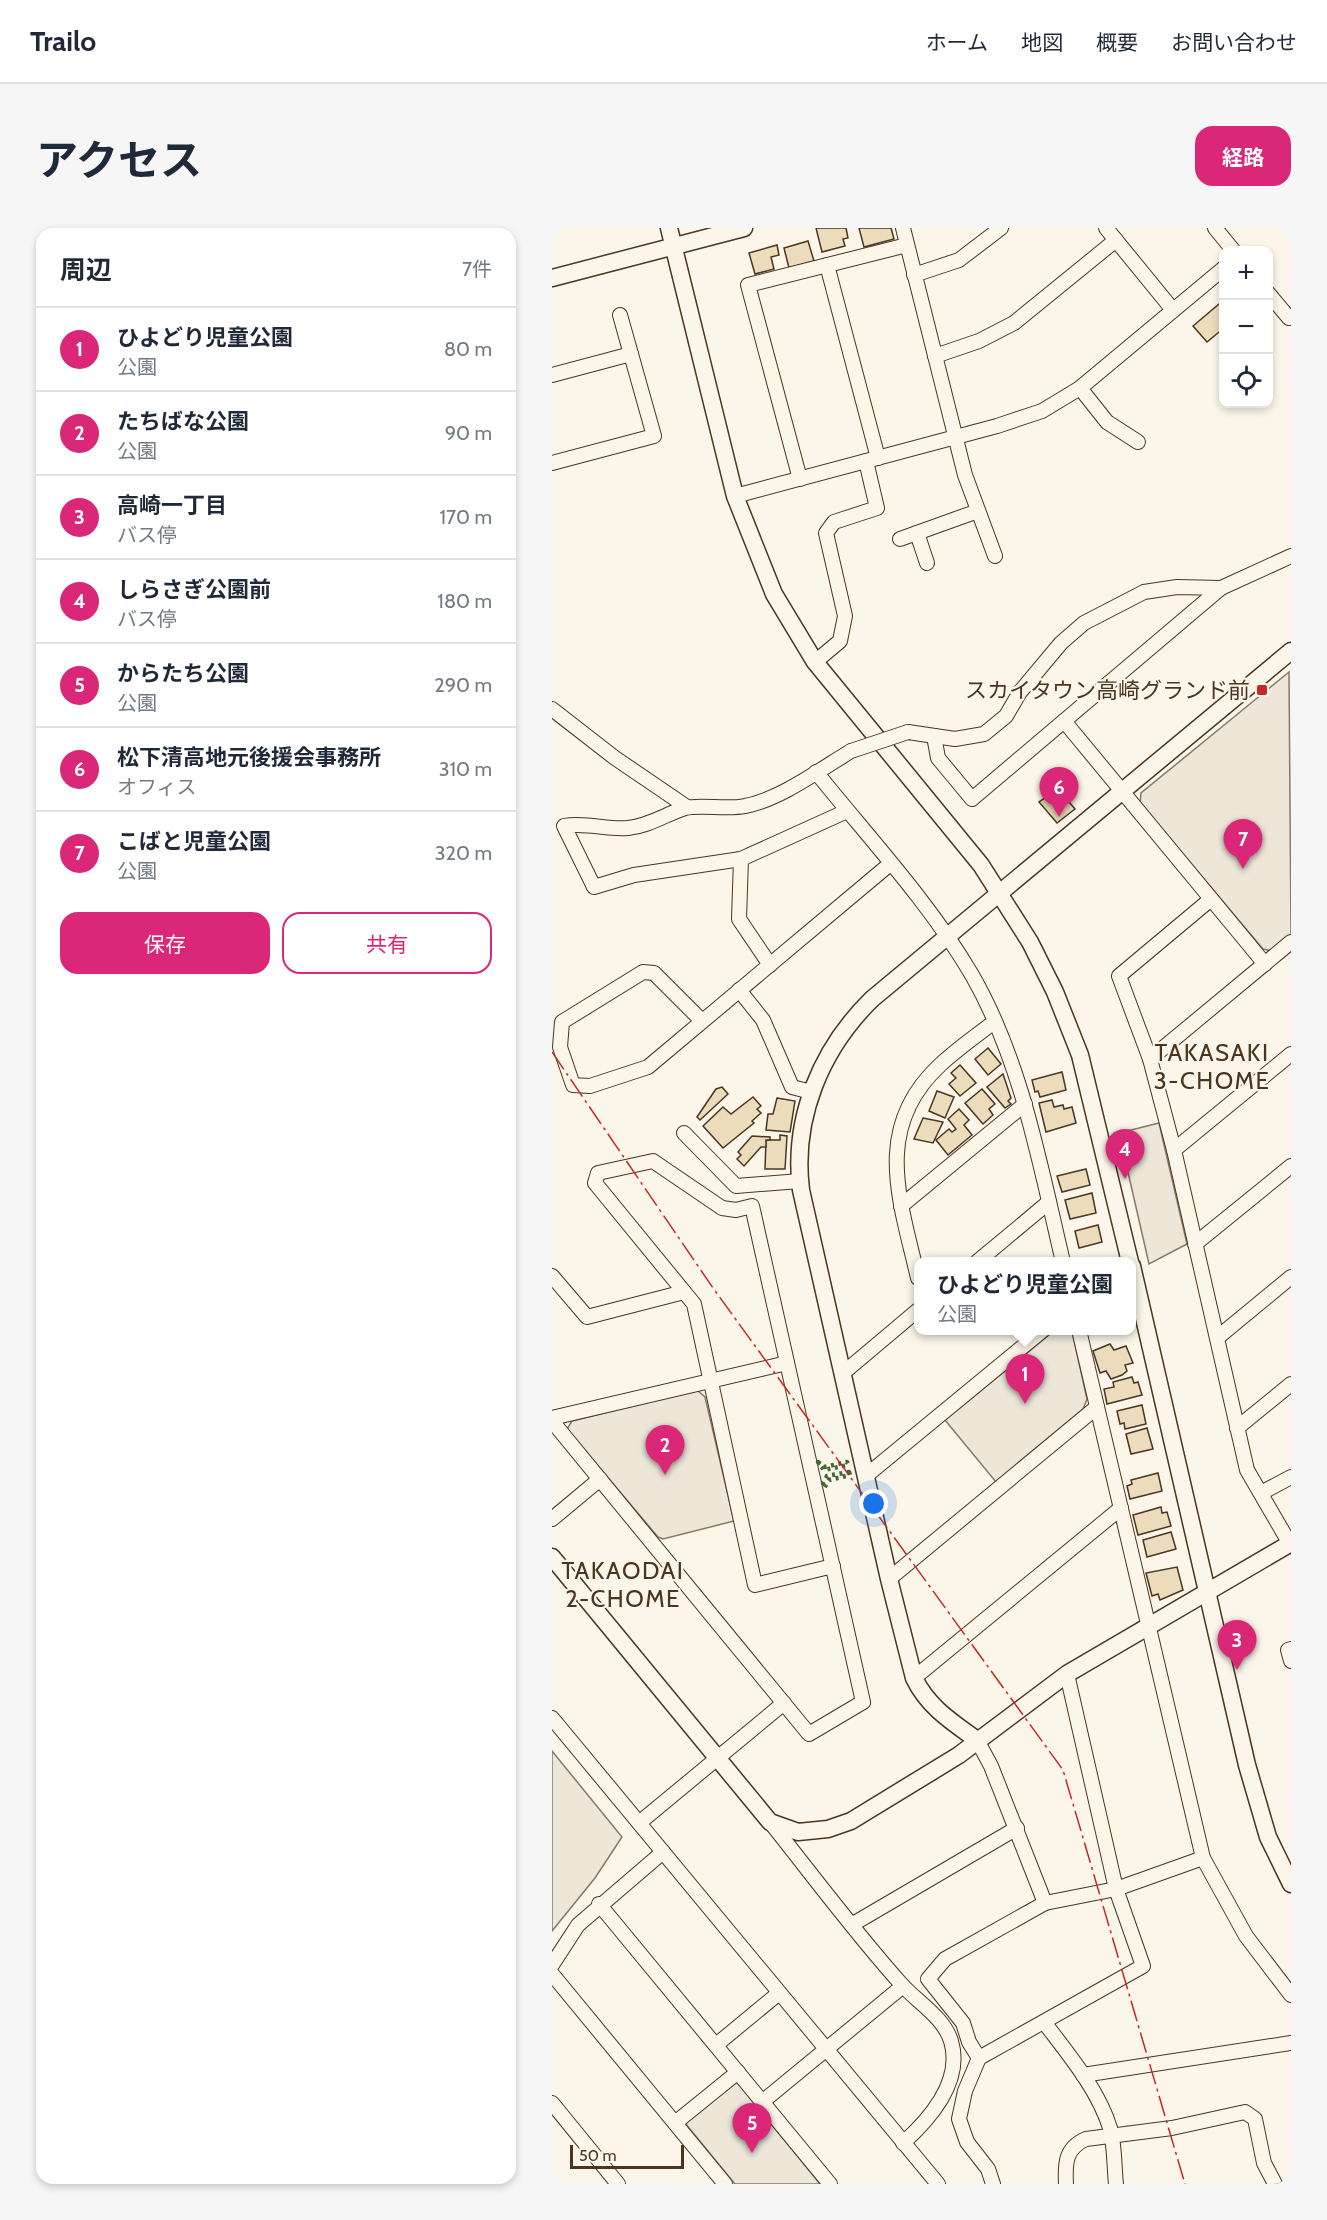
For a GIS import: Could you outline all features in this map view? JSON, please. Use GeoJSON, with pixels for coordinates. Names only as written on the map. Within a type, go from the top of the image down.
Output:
{"type":"FeatureCollection","features":[{"type":"Feature","properties":{"kind":"street"},"geometry":{"type":"LineString","coordinates":[[669,228],[735,496],[774,594],[815,662],[1000,893],[1030,942],[1074,1037],[1089,1089],[1129,1257]]}},
{"type":"Feature","properties":{"kind":"street"},"geometry":{"type":"LineString","coordinates":[[552,278],[744,228]]}},
{"type":"Feature","properties":{"kind":"street"},"geometry":{"type":"LineString","coordinates":[[903,228],[956,437],[978,511],[995,556]]}},
{"type":"Feature","properties":{"kind":"street"},"geometry":{"type":"LineString","coordinates":[[915,275],[959,260],[1001,228]]}},
{"type":"Feature","properties":{"kind":"street"},"geometry":{"type":"LineString","coordinates":[[1106,228],[1173,310]]}},
{"type":"Feature","properties":{"kind":"street"},"geometry":{"type":"LineString","coordinates":[[1215,228],[1230,246]]}},
{"type":"Feature","properties":{"kind":"street"},"geometry":{"type":"LineString","coordinates":[[935,356],[979,341],[1014,323],[1116,240]]}},
{"type":"Feature","properties":{"kind":"street"},"geometry":{"type":"LineString","coordinates":[[800,479],[748,285],[907,245]]}},
{"type":"Feature","properties":{"kind":"street"},"geometry":{"type":"LineString","coordinates":[[815,662],[840,641],[845,616],[826,533],[834,522],[877,508],[872,460],[827,265]]}},
{"type":"Feature","properties":{"kind":"street"},"geometry":{"type":"LineString","coordinates":[[735,496],[956,437],[1042,411],[1080,388],[1219,272]]}},
{"type":"Feature","properties":{"kind":"street"},"geometry":{"type":"LineString","coordinates":[[1273,298],[1289,318],[1291,316]]}},
{"type":"Feature","properties":{"kind":"street"},"geometry":{"type":"LineString","coordinates":[[552,464],[654,436],[620,315]]}},
{"type":"Feature","properties":{"kind":"street"},"geometry":{"type":"LineString","coordinates":[[552,375],[631,354]]}},
{"type":"Feature","properties":{"kind":"street"},"geometry":{"type":"LineString","coordinates":[[1080,388],[1107,422],[1138,442]]}},
{"type":"Feature","properties":{"kind":"street"},"geometry":{"type":"LineString","coordinates":[[900,539],[978,511]]}},
{"type":"Feature","properties":{"kind":"street"},"geometry":{"type":"LineString","coordinates":[[917,533],[927,563]]}},
{"type":"Feature","properties":{"kind":"street"},"geometry":{"type":"LineString","coordinates":[[934,736],[938,758],[972,799],[1221,588],[1291,556]]}},
{"type":"Feature","properties":{"kind":"street"},"geometry":{"type":"LineString","coordinates":[[847,811],[741,859],[634,875],[594,887],[564,826],[580,823],[627,829],[641,826],[687,807],[725,809],[757,803],[851,751],[908,732],[962,738],[984,734],[1006,716],[1020,692],[1072,632],[1133,596],[1165,587],[1221,588]]}},
{"type":"Feature","properties":{"kind":"street"},"geometry":{"type":"LineString","coordinates":[[1046,1903],[991,1766],[977,1740],[936,1710],[923,1695],[914,1678],[889,1579],[800,1181],[800,1143],[811,1092],[835,1043],[854,1016],[1291,651]]}},
{"type":"Feature","properties":{"kind":"street"},"geometry":{"type":"LineString","coordinates":[[552,709],[615,758],[687,807]]}},
{"type":"Feature","properties":{"kind":"street"},"geometry":{"type":"LineString","coordinates":[[1064,721],[1265,964]]}},
{"type":"Feature","properties":{"kind":"street"},"geometry":{"type":"LineString","coordinates":[[816,772],[948,936],[973,977],[994,1022],[1025,1104],[1062,1257]]}},
{"type":"Feature","properties":{"kind":"street"},"geometry":{"type":"LineString","coordinates":[[741,859],[738,919],[770,965]]}},
{"type":"Feature","properties":{"kind":"street"},"geometry":{"type":"LineString","coordinates":[[702,1021],[654,973],[643,972],[562,1022],[560,1047],[573,1085],[590,1086],[648,1067],[890,864]]}},
{"type":"Feature","properties":{"kind":"street"},"geometry":{"type":"LineString","coordinates":[[770,1822],[798,1832],[828,1829],[851,1821],[959,1755],[1067,1674],[1208,1590],[1291,1544],[1247,1470],[1174,1150],[1150,1059],[1119,976],[1212,899]]}},
{"type":"Feature","properties":{"kind":"street"},"geometry":{"type":"LineString","coordinates":[[1150,1059],[1291,942]]}},
{"type":"Feature","properties":{"kind":"street"},"geometry":{"type":"LineString","coordinates":[[739,990],[763,1020],[792,1087],[811,1092]]}},
{"type":"Feature","properties":{"kind":"street"},"geometry":{"type":"LineString","coordinates":[[914,1260],[895,1164],[896,1142],[912,1099],[941,1064],[994,1022]]}},
{"type":"Feature","properties":{"kind":"street"},"geometry":{"type":"LineString","coordinates":[[1174,1150],[1291,1054]]}},
{"type":"Feature","properties":{"kind":"street"},"geometry":{"type":"LineString","coordinates":[[902,1206],[1025,1104]]}},
{"type":"Feature","properties":{"kind":"street"},"geometry":{"type":"LineString","coordinates":[[684,1133],[736,1186],[800,1181]]}},
{"type":"Feature","properties":{"kind":"street"},"geometry":{"type":"LineString","coordinates":[[787,1363],[711,1381],[552,1419],[809,1734],[864,1701],[752,1206],[736,1210],[722,1208],[653,1161],[598,1173],[595,1183],[694,1304],[711,1381],[755,1585],[833,1566]]}},
{"type":"Feature","properties":{"kind":"street"},"geometry":{"type":"LineString","coordinates":[[1196,1244],[1291,1166]]}},
{"type":"Feature","properties":{"kind":"street"},"geometry":{"type":"LineString","coordinates":[[983,1257],[1049,1202]]}},
{"type":"Feature","properties":{"kind":"street"},"geometry":{"type":"LineString","coordinates":[[552,1276],[587,1317],[684,1292]]}},
{"type":"Feature","properties":{"kind":"street"},"geometry":{"type":"LineString","coordinates":[[1217,1338],[1291,1277]]}},
{"type":"Feature","properties":{"kind":"street"},"geometry":{"type":"LineString","coordinates":[[1136,1287],[1257,1804],[1268,1837],[1291,1884]]}},
{"type":"Feature","properties":{"kind":"street"},"geometry":{"type":"LineString","coordinates":[[842,1374],[914,1313]]}},
{"type":"Feature","properties":{"kind":"street"},"geometry":{"type":"LineString","coordinates":[[867,1475],[1037,1335]]}},
{"type":"Feature","properties":{"kind":"street"},"geometry":{"type":"LineString","coordinates":[[1080,1335],[1203,1858],[1246,1936],[1291,1995]]}},
{"type":"Feature","properties":{"kind":"street"},"geometry":{"type":"LineString","coordinates":[[1237,1428],[1291,1384]]}},
{"type":"Feature","properties":{"kind":"street"},"geometry":{"type":"LineString","coordinates":[[889,1579],[1097,1407]]}},
{"type":"Feature","properties":{"kind":"street"},"geometry":{"type":"LineString","coordinates":[[1261,1493],[1291,1477]]}},
{"type":"Feature","properties":{"kind":"street"},"geometry":{"type":"LineString","coordinates":[[552,1519],[600,1479]]}},
{"type":"Feature","properties":{"kind":"street"},"geometry":{"type":"LineString","coordinates":[[914,1678],[1121,1508]]}},
{"type":"Feature","properties":{"kind":"street"},"geometry":{"type":"LineString","coordinates":[[552,1557],[903,1986],[944,2026],[951,2040],[953,2067],[941,2100],[929,2120],[903,2143]]}},
{"type":"Feature","properties":{"kind":"street"},"geometry":{"type":"LineString","coordinates":[[1291,1649],[1288,1650],[1291,1661]]}},
{"type":"Feature","properties":{"kind":"street"},"geometry":{"type":"LineString","coordinates":[[993,2184],[988,2169],[967,2142],[959,2119],[965,2091],[979,2058],[1143,1966],[1116,1889],[1067,1674]]}},
{"type":"Feature","properties":{"kind":"street"},"geometry":{"type":"LineString","coordinates":[[639,1823],[784,1703]]}},
{"type":"Feature","properties":{"kind":"street"},"geometry":{"type":"LineString","coordinates":[[552,1718],[938,2184]]}},
{"type":"Feature","properties":{"kind":"street"},"geometry":{"type":"LineString","coordinates":[[853,1924],[1017,1828]]}},
{"type":"Feature","properties":{"kind":"street"},"geometry":{"type":"LineString","coordinates":[[552,1965],[578,1925],[599,1904],[663,1852]]}},
{"type":"Feature","properties":{"kind":"street"},"geometry":{"type":"LineString","coordinates":[[979,2058],[969,2042],[963,2023],[928,1978],[945,1959],[1046,1903],[1116,1889],[1203,1858]]}},
{"type":"Feature","properties":{"kind":"street"},"geometry":{"type":"LineString","coordinates":[[599,1904],[830,2184]]}},
{"type":"Feature","properties":{"kind":"street"},"geometry":{"type":"LineString","coordinates":[[552,1974],[725,2184]]}},
{"type":"Feature","properties":{"kind":"street"},"geometry":{"type":"LineString","coordinates":[[762,2102],[903,1986]]}},
{"type":"Feature","properties":{"kind":"street"},"geometry":{"type":"LineString","coordinates":[[716,2045],[779,1993]]}},
{"type":"Feature","properties":{"kind":"street"},"geometry":{"type":"LineString","coordinates":[[1044,2022],[1083,2075],[1105,2117],[1111,2135],[1116,2184]]}},
{"type":"Feature","properties":{"kind":"street"},"geometry":{"type":"LineString","coordinates":[[1083,2075],[1291,2043]]}},
{"type":"Feature","properties":{"kind":"street"},"geometry":{"type":"LineString","coordinates":[[675,2123],[738,2072]]}},
{"type":"Feature","properties":{"kind":"street"},"geometry":{"type":"LineString","coordinates":[[552,2103],[618,2184]]}},
{"type":"Feature","properties":{"kind":"street"},"geometry":{"type":"LineString","coordinates":[[1066,2184],[1066,2158],[1074,2146],[1086,2139],[1173,2128],[1245,2112],[1256,2123],[1264,2163],[1275,2184]]}},
{"type":"Feature","properties":{"kind":"shaded area"},"geometry":{"type":"Polygon","coordinates":[[[1289,672],[1291,935],[1271,951],[1263,949],[1140,803],[1141,793],[1289,672]]]}},
{"type":"Feature","properties":{"kind":"shaded area"},"geometry":{"type":"Polygon","coordinates":[[[1159,1123],[1187,1244],[1149,1264],[1119,1133],[1159,1123]]]}},
{"type":"Feature","properties":{"kind":"shaded area"},"geometry":{"type":"Polygon","coordinates":[[[1049,1335],[1073,1335],[1087,1399],[1083,1409],[996,1482],[945,1420],[1049,1335]]]}},
{"type":"Feature","properties":{"kind":"shaded area"},"geometry":{"type":"Polygon","coordinates":[[[697,1390],[705,1397],[734,1521],[663,1539],[658,1537],[567,1429],[572,1421],[697,1390]]]}},
{"type":"Feature","properties":{"kind":"shaded area"},"geometry":{"type":"Polygon","coordinates":[[[552,1751],[622,1837],[595,1878],[552,1931],[552,1751]]]}},
{"type":"Feature","properties":{"kind":"shaded area"},"geometry":{"type":"Polygon","coordinates":[[[737,2081],[820,2184],[735,2184],[685,2123],[737,2081]]]}},
{"type":"Feature","properties":{"kind":"building"},"geometry":{"type":"Polygon","coordinates":[[[816,228],[846,228],[848,238],[843,239],[845,246],[822,252],[816,228]]]}},
{"type":"Feature","properties":{"kind":"building"},"geometry":{"type":"Polygon","coordinates":[[[859,228],[891,228],[894,239],[864,247],[859,228]]]}},
{"type":"Feature","properties":{"kind":"building"},"geometry":{"type":"Polygon","coordinates":[[[808,241],[814,261],[789,268],[784,248],[808,241]]]}},
{"type":"Feature","properties":{"kind":"building"},"geometry":{"type":"Polygon","coordinates":[[[777,245],[779,255],[771,257],[774,269],[755,274],[749,253],[777,245]]]}},
{"type":"Feature","properties":{"kind":"building"},"geometry":{"type":"Polygon","coordinates":[[[1219,304],[1219,332],[1207,342],[1193,326],[1219,304]]]}},
{"type":"Feature","properties":{"kind":"building"},"geometry":{"type":"Polygon","coordinates":[[[1058,789],[1075,809],[1057,823],[1039,802],[1058,789]]]}},
{"type":"Feature","properties":{"kind":"building"},"geometry":{"type":"Polygon","coordinates":[[[988,1048],[1001,1064],[988,1075],[975,1059],[988,1048]]]}},
{"type":"Feature","properties":{"kind":"building"},"geometry":{"type":"Polygon","coordinates":[[[960,1065],[976,1083],[960,1096],[949,1084],[956,1078],[951,1073],[960,1065]]]}},
{"type":"Feature","properties":{"kind":"building"},"geometry":{"type":"Polygon","coordinates":[[[1062,1072],[1066,1090],[1040,1097],[1038,1091],[1035,1092],[1032,1080],[1062,1072]]]}},
{"type":"Feature","properties":{"kind":"building"},"geometry":{"type":"Polygon","coordinates":[[[1003,1074],[1011,1098],[1008,1101],[1011,1104],[1005,1108],[987,1087],[1003,1074]]]}},
{"type":"Feature","properties":{"kind":"building"},"geometry":{"type":"Polygon","coordinates":[[[722,1087],[728,1094],[700,1120],[697,1117],[716,1089],[722,1087]]]}},
{"type":"Feature","properties":{"kind":"building"},"geometry":{"type":"Polygon","coordinates":[[[982,1089],[995,1104],[989,1109],[993,1115],[983,1124],[965,1103],[982,1089]]]}},
{"type":"Feature","properties":{"kind":"building"},"geometry":{"type":"Polygon","coordinates":[[[937,1091],[954,1097],[945,1118],[929,1111],[937,1091]]]}},
{"type":"Feature","properties":{"kind":"building"},"geometry":{"type":"Polygon","coordinates":[[[753,1097],[761,1106],[757,1109],[761,1113],[752,1121],[754,1123],[723,1148],[703,1126],[723,1107],[731,1114],[753,1097]]]}},
{"type":"Feature","properties":{"kind":"building"},"geometry":{"type":"Polygon","coordinates":[[[777,1098],[795,1101],[790,1132],[766,1130],[768,1114],[773,1114],[777,1098]]]}},
{"type":"Feature","properties":{"kind":"building"},"geometry":{"type":"Polygon","coordinates":[[[1052,1100],[1054,1107],[1063,1105],[1064,1109],[1072,1107],[1076,1123],[1046,1132],[1039,1103],[1052,1100]]]}},
{"type":"Feature","properties":{"kind":"building"},"geometry":{"type":"Polygon","coordinates":[[[959,1109],[969,1120],[964,1125],[972,1135],[948,1155],[936,1140],[949,1129],[952,1132],[956,1129],[948,1119],[959,1109]]]}},
{"type":"Feature","properties":{"kind":"building"},"geometry":{"type":"Polygon","coordinates":[[[923,1118],[943,1122],[933,1143],[914,1139],[923,1118]]]}},
{"type":"Feature","properties":{"kind":"building"},"geometry":{"type":"Polygon","coordinates":[[[780,1135],[787,1136],[785,1169],[765,1169],[766,1140],[780,1140],[780,1135]]]}},
{"type":"Feature","properties":{"kind":"building"},"geometry":{"type":"Polygon","coordinates":[[[752,1136],[770,1137],[770,1140],[766,1140],[766,1147],[761,1147],[744,1166],[737,1159],[741,1155],[738,1152],[752,1136]]]}},
{"type":"Feature","properties":{"kind":"building"},"geometry":{"type":"Polygon","coordinates":[[[1086,1169],[1090,1185],[1062,1192],[1057,1176],[1086,1169]]]}},
{"type":"Feature","properties":{"kind":"building"},"geometry":{"type":"Polygon","coordinates":[[[1092,1193],[1096,1213],[1070,1219],[1065,1200],[1092,1193]]]}},
{"type":"Feature","properties":{"kind":"building"},"geometry":{"type":"Polygon","coordinates":[[[1098,1225],[1102,1242],[1079,1248],[1075,1231],[1098,1225]]]}},
{"type":"Feature","properties":{"kind":"building"},"geometry":{"type":"Polygon","coordinates":[[[1110,1344],[1114,1350],[1126,1346],[1133,1363],[1125,1365],[1127,1371],[1122,1375],[1111,1379],[1106,1371],[1100,1373],[1093,1351],[1110,1344]]]}},
{"type":"Feature","properties":{"kind":"building"},"geometry":{"type":"Polygon","coordinates":[[[1132,1377],[1134,1383],[1138,1382],[1142,1395],[1107,1404],[1104,1389],[1114,1387],[1113,1382],[1132,1377]]]}},
{"type":"Feature","properties":{"kind":"building"},"geometry":{"type":"Polygon","coordinates":[[[1142,1405],[1146,1424],[1125,1429],[1124,1423],[1120,1424],[1117,1411],[1142,1405]]]}},
{"type":"Feature","properties":{"kind":"building"},"geometry":{"type":"Polygon","coordinates":[[[1147,1428],[1153,1449],[1131,1454],[1126,1434],[1147,1428]]]}},
{"type":"Feature","properties":{"kind":"building"},"geometry":{"type":"Polygon","coordinates":[[[1158,1473],[1162,1491],[1130,1499],[1127,1486],[1132,1484],[1131,1480],[1158,1473]]]}},
{"type":"Feature","properties":{"kind":"building"},"geometry":{"type":"Polygon","coordinates":[[[1161,1507],[1162,1513],[1167,1512],[1171,1526],[1138,1535],[1133,1515],[1161,1507]]]}},
{"type":"Feature","properties":{"kind":"building"},"geometry":{"type":"Polygon","coordinates":[[[1171,1532],[1176,1549],[1147,1557],[1143,1540],[1171,1532]]]}},
{"type":"Feature","properties":{"kind":"building"},"geometry":{"type":"Polygon","coordinates":[[[1177,1567],[1183,1590],[1160,1600],[1158,1594],[1152,1596],[1146,1573],[1177,1567]]]}},
{"type":"Feature","properties":{"kind":"hedge"},"geometry":{"type":"LineString","coordinates":[[818,1462],[824,1467],[847,1462],[848,1465],[824,1470],[818,1462]]}},
{"type":"Feature","properties":{"kind":"hedge"},"geometry":{"type":"LineString","coordinates":[[849,1472],[850,1475],[829,1480],[824,1488],[823,1483],[827,1476],[849,1472]]}},
{"type":"Feature","properties":{"kind":"power"},"geometry":{"type":"LineString","coordinates":[[552,1052],[713,1288],[1063,1770],[1185,2184]]}},
{"type":"Feature","properties":{"kind":"place","name":"スカイタウン高崎グランド前"},"geometry":{"type":"Point","coordinates":[1262,690]}},
{"type":"Feature","properties":{"kind":"place","name":"松下清高地元後援会事務所"},"geometry":{"type":"Point","coordinates":[1059,817]}},
{"type":"Feature","properties":{"kind":"place","name":"こばと児童公園"},"geometry":{"type":"Point","coordinates":[1243,869]}},
{"type":"Feature","properties":{"kind":"place","name":"しらさぎ公園前"},"geometry":{"type":"Point","coordinates":[1125,1179]}},
{"type":"Feature","properties":{"kind":"place","name":"ひよどり児童公園"},"geometry":{"type":"Point","coordinates":[1025,1404]}},
{"type":"Feature","properties":{"kind":"place","name":"たちばな公園"},"geometry":{"type":"Point","coordinates":[665,1475]}},
{"type":"Feature","properties":{"kind":"place","name":"高崎一丁目"},"geometry":{"type":"Point","coordinates":[1237,1670]}},
{"type":"Feature","properties":{"kind":"place","name":"からたち公園"},"geometry":{"type":"Point","coordinates":[752,2153]}},
{"type":"Feature","properties":{"kind":"district","name":"TAKASAKI 3-CHOME"},"geometry":{"type":"Point","coordinates":[1212,1067]}},
{"type":"Feature","properties":{"kind":"district","name":"TAKAODAI 2-CHOME"},"geometry":{"type":"Point","coordinates":[623,1585]}}]}
